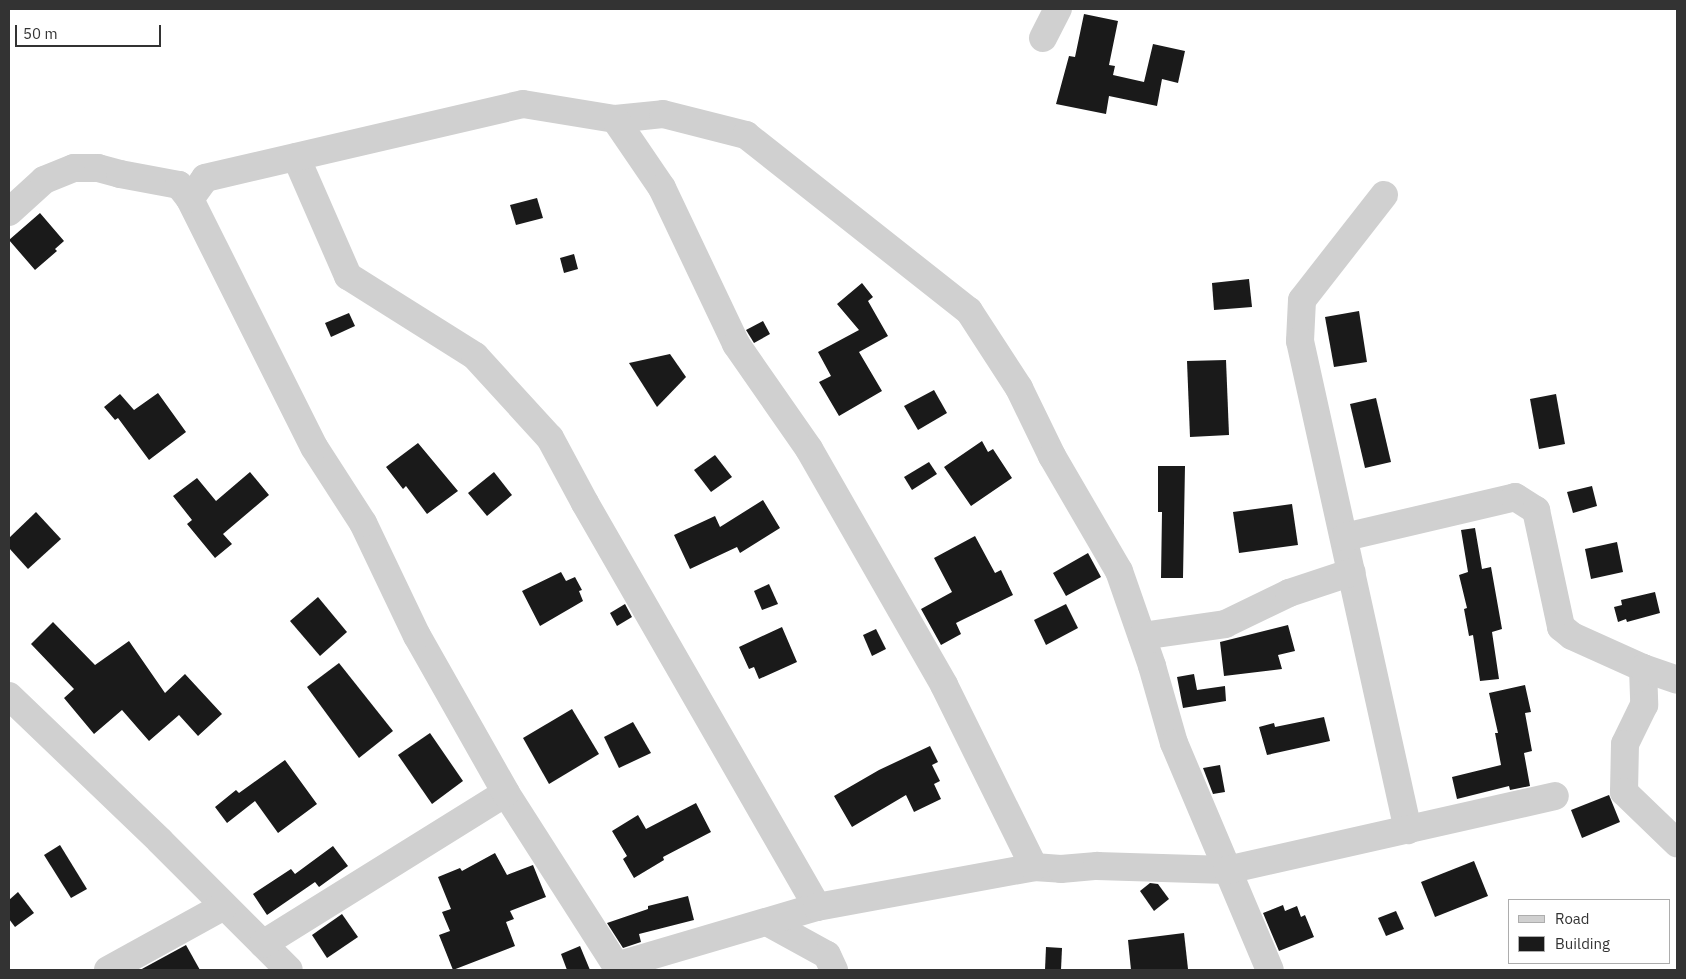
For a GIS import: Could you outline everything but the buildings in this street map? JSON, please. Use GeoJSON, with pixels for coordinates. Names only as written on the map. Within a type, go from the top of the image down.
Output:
{"type":"FeatureCollection","features":[{"type":"Feature","properties":{"kind":"street"},"geometry":{"type":"LineString","coordinates":[[1043,38],[1058,9]]}},
{"type":"Feature","properties":{"kind":"street"},"geometry":{"type":"LineString","coordinates":[[190,199],[205,178],[523,104],[615,119],[663,114],[746,135],[969,310],[1019,388],[1052,456],[1119,572],[1142,636],[1174,743],[1270,970]]}},
{"type":"Feature","properties":{"kind":"street"},"geometry":{"type":"LineString","coordinates":[[615,119],[662,188],[736,344],[809,449],[934,668],[1034,867]]}},
{"type":"Feature","properties":{"kind":"street"},"geometry":{"type":"LineString","coordinates":[[296,157],[348,276],[475,356],[550,438],[599,528],[817,907]]}},
{"type":"Feature","properties":{"kind":"street"},"geometry":{"type":"LineString","coordinates":[[9,212],[44,180],[74,168],[98,168],[179,185],[190,199],[314,447],[364,523],[417,636],[506,793],[617,968],[817,907],[1034,867],[1061,869],[1097,866],[1227,870],[1555,796]]}},
{"type":"Feature","properties":{"kind":"street"},"geometry":{"type":"LineString","coordinates":[[1384,195],[1302,300],[1300,341],[1345,537],[1408,830]]}},
{"type":"Feature","properties":{"kind":"street"},"geometry":{"type":"LineString","coordinates":[[1345,537],[1515,497],[1536,510],[1561,627],[1572,636],[1642,668],[1677,680]]}},
{"type":"Feature","properties":{"kind":"street"},"geometry":{"type":"LineString","coordinates":[[1142,636],[1225,624],[1289,593],[1352,572]]}},
{"type":"Feature","properties":{"kind":"street"},"geometry":{"type":"LineString","coordinates":[[1642,668],[1644,705],[1625,744],[1624,792],[1677,843]]}},
{"type":"Feature","properties":{"kind":"street"},"geometry":{"type":"LineString","coordinates":[[9,696],[289,970]]}},
{"type":"Feature","properties":{"kind":"street"},"geometry":{"type":"LineString","coordinates":[[263,944],[506,793]]}},
{"type":"Feature","properties":{"kind":"street"},"geometry":{"type":"LineString","coordinates":[[112,969],[224,906]]}},
{"type":"Feature","properties":{"kind":"street"},"geometry":{"type":"LineString","coordinates":[[767,922],[827,956],[834,970]]}}]}
